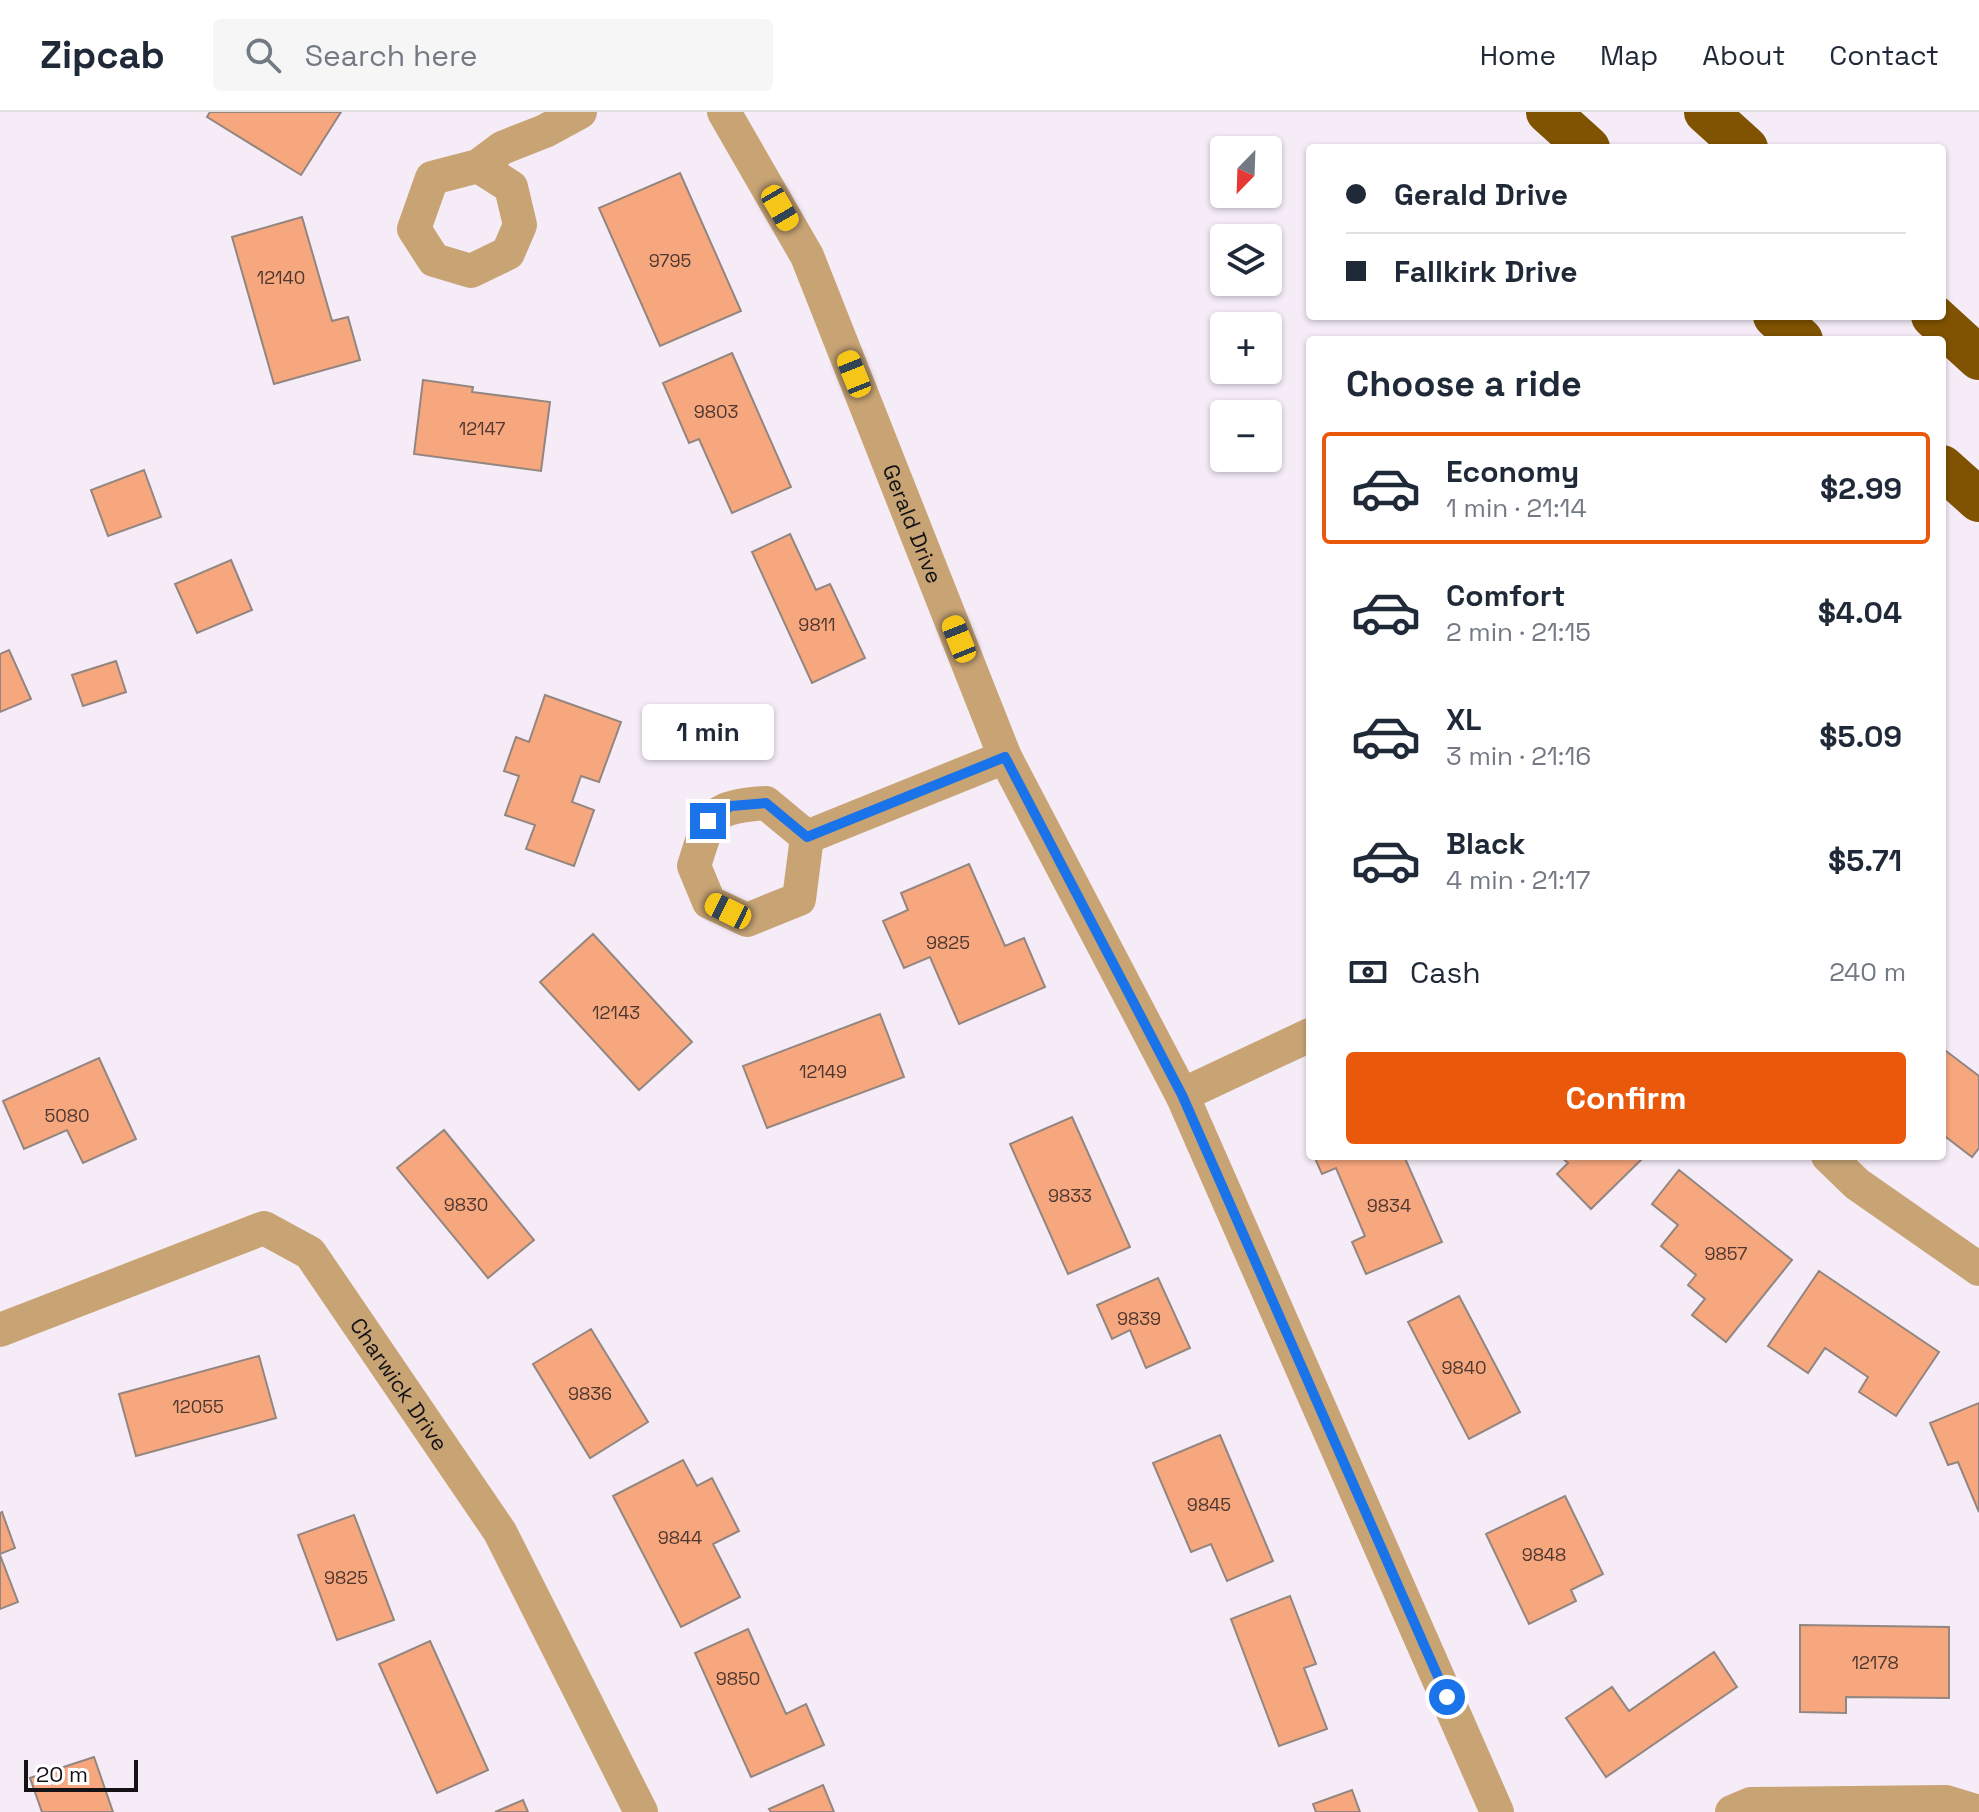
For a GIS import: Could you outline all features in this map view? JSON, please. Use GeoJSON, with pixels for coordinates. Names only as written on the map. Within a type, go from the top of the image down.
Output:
{"type":"FeatureCollection","features":[{"type":"Feature","properties":{"kind":"highway"},"geometry":{"type":"LineString","coordinates":[[1548,112],[1584,144]]}},
{"type":"Feature","properties":{"kind":"highway"},"geometry":{"type":"LineString","coordinates":[[1706,112],[1742,144]]}},
{"type":"Feature","properties":{"kind":"highway"},"geometry":{"type":"LineString","coordinates":[[1779,320],[1797,336]]}},
{"type":"Feature","properties":{"kind":"highway"},"geometry":{"type":"LineString","coordinates":[[1937,320],[1979,358]]}},
{"type":"Feature","properties":{"kind":"highway"},"geometry":{"type":"LineString","coordinates":[[1946,471],[1979,500]]}},
{"type":"Feature","properties":{"kind":"street"},"geometry":{"type":"LineString","coordinates":[[478,166],[502,148],[545,131],[580,112]]}},
{"type":"Feature","properties":{"kind":"street","name":"Gerald Drive"},"geometry":{"type":"LineString","coordinates":[[724,112],[807,256],[1005,757],[1182,1095],[1497,1812]]}},
{"type":"Feature","properties":{"kind":"street"},"geometry":{"type":"LineString","coordinates":[[807,837],[1005,757]]}},
{"type":"Feature","properties":{"kind":"street"},"geometry":{"type":"LineString","coordinates":[[1182,1095],[1306,1037]]}},
{"type":"Feature","properties":{"kind":"street"},"geometry":{"type":"LineString","coordinates":[[1832,1160],[1857,1184],[1979,1269]]}},
{"type":"Feature","properties":{"kind":"street","name":"Charwick Drive"},"geometry":{"type":"LineString","coordinates":[[0,1330],[264,1228],[310,1253],[500,1532],[641,1812]]}},
{"type":"Feature","properties":{"kind":"street"},"geometry":{"type":"LineString","coordinates":[[1732,1812],[1751,1804],[1946,1802],[1979,1812]]}},
{"type":"Feature","properties":{"kind":"building"},"geometry":{"type":"Polygon","coordinates":[[[210,112],[341,112],[301,175],[207,117],[210,112]]]}},
{"type":"Feature","properties":{"kind":"building"},"geometry":{"type":"Polygon","coordinates":[[[680,173],[741,311],[660,346],[599,208],[680,173]]]}},
{"type":"Feature","properties":{"kind":"building"},"geometry":{"type":"Polygon","coordinates":[[[302,217],[332,321],[348,317],[360,360],[274,384],[232,237],[302,217]]]}},
{"type":"Feature","properties":{"kind":"building"},"geometry":{"type":"Polygon","coordinates":[[[732,353],[791,487],[732,513],[699,439],[689,443],[663,383],[732,353]]]}},
{"type":"Feature","properties":{"kind":"building"},"geometry":{"type":"Polygon","coordinates":[[[423,380],[473,387],[472,392],[550,402],[541,471],[414,454],[423,380]]]}},
{"type":"Feature","properties":{"kind":"building"},"geometry":{"type":"Polygon","coordinates":[[[144,470],[161,517],[108,536],[91,490],[144,470]]]}},
{"type":"Feature","properties":{"kind":"building"},"geometry":{"type":"Polygon","coordinates":[[[790,534],[816,590],[830,584],[865,658],[812,683],[752,552],[790,534]]]}},
{"type":"Feature","properties":{"kind":"building"},"geometry":{"type":"Polygon","coordinates":[[[231,560],[252,610],[197,633],[175,584],[231,560]]]}},
{"type":"Feature","properties":{"kind":"building"},"geometry":{"type":"Polygon","coordinates":[[[9,650],[31,699],[0,712],[0,654],[9,650]]]}},
{"type":"Feature","properties":{"kind":"building"},"geometry":{"type":"Polygon","coordinates":[[[116,661],[126,692],[83,706],[72,675],[116,661]]]}},
{"type":"Feature","properties":{"kind":"building"},"geometry":{"type":"Polygon","coordinates":[[[545,695],[621,722],[599,782],[581,776],[572,802],[594,810],[574,866],[526,849],[535,825],[505,815],[519,776],[504,771],[516,737],[529,742],[545,695]]]}},
{"type":"Feature","properties":{"kind":"building"},"geometry":{"type":"Polygon","coordinates":[[[969,864],[1005,946],[1024,938],[1045,987],[959,1024],[930,957],[904,968],[883,921],[908,910],[901,893],[969,864]]]}},
{"type":"Feature","properties":{"kind":"building"},"geometry":{"type":"Polygon","coordinates":[[[593,934],[692,1042],[639,1090],[540,982],[593,934]]]}},
{"type":"Feature","properties":{"kind":"building"},"geometry":{"type":"Polygon","coordinates":[[[880,1014],[904,1077],[767,1128],[743,1066],[880,1014]]]}},
{"type":"Feature","properties":{"kind":"building"},"geometry":{"type":"Polygon","coordinates":[[[1946,1051],[1979,1076],[1979,1148],[1972,1157],[1946,1137],[1946,1051]]]}},
{"type":"Feature","properties":{"kind":"building"},"geometry":{"type":"Polygon","coordinates":[[[99,1058],[136,1139],[83,1163],[67,1130],[24,1149],[3,1101],[99,1058]]]}},
{"type":"Feature","properties":{"kind":"building"},"geometry":{"type":"Polygon","coordinates":[[[1072,1117],[1130,1247],[1068,1274],[1010,1144],[1072,1117]]]}},
{"type":"Feature","properties":{"kind":"building"},"geometry":{"type":"Polygon","coordinates":[[[444,1130],[534,1240],[488,1278],[397,1168],[444,1130]]]}},
{"type":"Feature","properties":{"kind":"building"},"geometry":{"type":"Polygon","coordinates":[[[1316,1160],[1406,1160],[1442,1242],[1366,1274],[1352,1242],[1365,1236],[1336,1168],[1322,1174],[1316,1160]]]}},
{"type":"Feature","properties":{"kind":"building"},"geometry":{"type":"Polygon","coordinates":[[[1565,1160],[1641,1160],[1591,1209],[1557,1174],[1568,1163],[1565,1160]]]}},
{"type":"Feature","properties":{"kind":"building"},"geometry":{"type":"Polygon","coordinates":[[[1679,1170],[1792,1260],[1726,1342],[1692,1315],[1705,1299],[1688,1285],[1696,1275],[1661,1246],[1678,1225],[1652,1204],[1679,1170]]]}},
{"type":"Feature","properties":{"kind":"building"},"geometry":{"type":"Polygon","coordinates":[[[1819,1271],[1939,1352],[1896,1416],[1859,1392],[1868,1377],[1825,1348],[1808,1373],[1768,1346],[1819,1271]]]}},
{"type":"Feature","properties":{"kind":"building"},"geometry":{"type":"Polygon","coordinates":[[[1158,1278],[1190,1348],[1146,1368],[1130,1330],[1112,1339],[1097,1305],[1158,1278]]]}},
{"type":"Feature","properties":{"kind":"building"},"geometry":{"type":"Polygon","coordinates":[[[1459,1296],[1520,1412],[1469,1439],[1408,1322],[1459,1296]]]}},
{"type":"Feature","properties":{"kind":"building"},"geometry":{"type":"Polygon","coordinates":[[[591,1329],[648,1422],[590,1458],[533,1364],[591,1329]]]}},
{"type":"Feature","properties":{"kind":"building"},"geometry":{"type":"Polygon","coordinates":[[[259,1356],[276,1418],[136,1456],[119,1394],[259,1356]]]}},
{"type":"Feature","properties":{"kind":"building"},"geometry":{"type":"Polygon","coordinates":[[[1979,1403],[1979,1512],[1958,1462],[1948,1465],[1930,1423],[1979,1403]]]}},
{"type":"Feature","properties":{"kind":"building"},"geometry":{"type":"Polygon","coordinates":[[[1220,1435],[1273,1561],[1227,1581],[1211,1544],[1191,1552],[1153,1463],[1220,1435]]]}},
{"type":"Feature","properties":{"kind":"building"},"geometry":{"type":"Polygon","coordinates":[[[683,1460],[697,1486],[712,1478],[739,1531],[713,1544],[740,1597],[681,1627],[613,1496],[683,1460]]]}},
{"type":"Feature","properties":{"kind":"building"},"geometry":{"type":"Polygon","coordinates":[[[1565,1496],[1603,1574],[1571,1590],[1576,1601],[1529,1624],[1486,1534],[1565,1496]]]}},
{"type":"Feature","properties":{"kind":"building"},"geometry":{"type":"Polygon","coordinates":[[[0,1513],[15,1548],[0,1554],[0,1513]]]}},
{"type":"Feature","properties":{"kind":"building"},"geometry":{"type":"Polygon","coordinates":[[[354,1515],[394,1620],[337,1640],[298,1535],[354,1515]]]}},
{"type":"Feature","properties":{"kind":"building"},"geometry":{"type":"Polygon","coordinates":[[[0,1555],[18,1602],[0,1609],[0,1555]]]}},
{"type":"Feature","properties":{"kind":"building"},"geometry":{"type":"Polygon","coordinates":[[[1290,1596],[1316,1664],[1304,1668],[1327,1729],[1279,1746],[1231,1619],[1290,1596]]]}},
{"type":"Feature","properties":{"kind":"building"},"geometry":{"type":"Polygon","coordinates":[[[1800,1625],[1949,1627],[1949,1698],[1846,1697],[1846,1713],[1800,1712],[1800,1625]]]}},
{"type":"Feature","properties":{"kind":"building"},"geometry":{"type":"Polygon","coordinates":[[[748,1629],[786,1714],[806,1704],[824,1745],[751,1777],[695,1653],[748,1629]]]}},
{"type":"Feature","properties":{"kind":"building"},"geometry":{"type":"Polygon","coordinates":[[[430,1641],[488,1770],[437,1793],[379,1664],[430,1641]]]}},
{"type":"Feature","properties":{"kind":"building"},"geometry":{"type":"Polygon","coordinates":[[[1714,1652],[1737,1687],[1606,1777],[1566,1718],[1612,1687],[1629,1711],[1714,1652]]]}},
{"type":"Feature","properties":{"kind":"building"},"geometry":{"type":"Polygon","coordinates":[[[94,1757],[113,1812],[42,1812],[30,1778],[94,1757]]]}},
{"type":"Feature","properties":{"kind":"building"},"geometry":{"type":"Polygon","coordinates":[[[823,1785],[834,1812],[771,1812],[769,1809],[823,1785]]]}},
{"type":"Feature","properties":{"kind":"building"},"geometry":{"type":"Polygon","coordinates":[[[1352,1790],[1360,1812],[1316,1812],[1313,1804],[1352,1790]]]}},
{"type":"Feature","properties":{"kind":"building"},"geometry":{"type":"Polygon","coordinates":[[[523,1800],[528,1812],[495,1812],[523,1800]]]}},
{"type":"Feature","properties":{"kind":"route"},"geometry":{"type":"LineString","coordinates":[[708,821],[731,806],[766,803],[807,837],[1005,757],[1182,1095],[1447,1697]]}}]}
